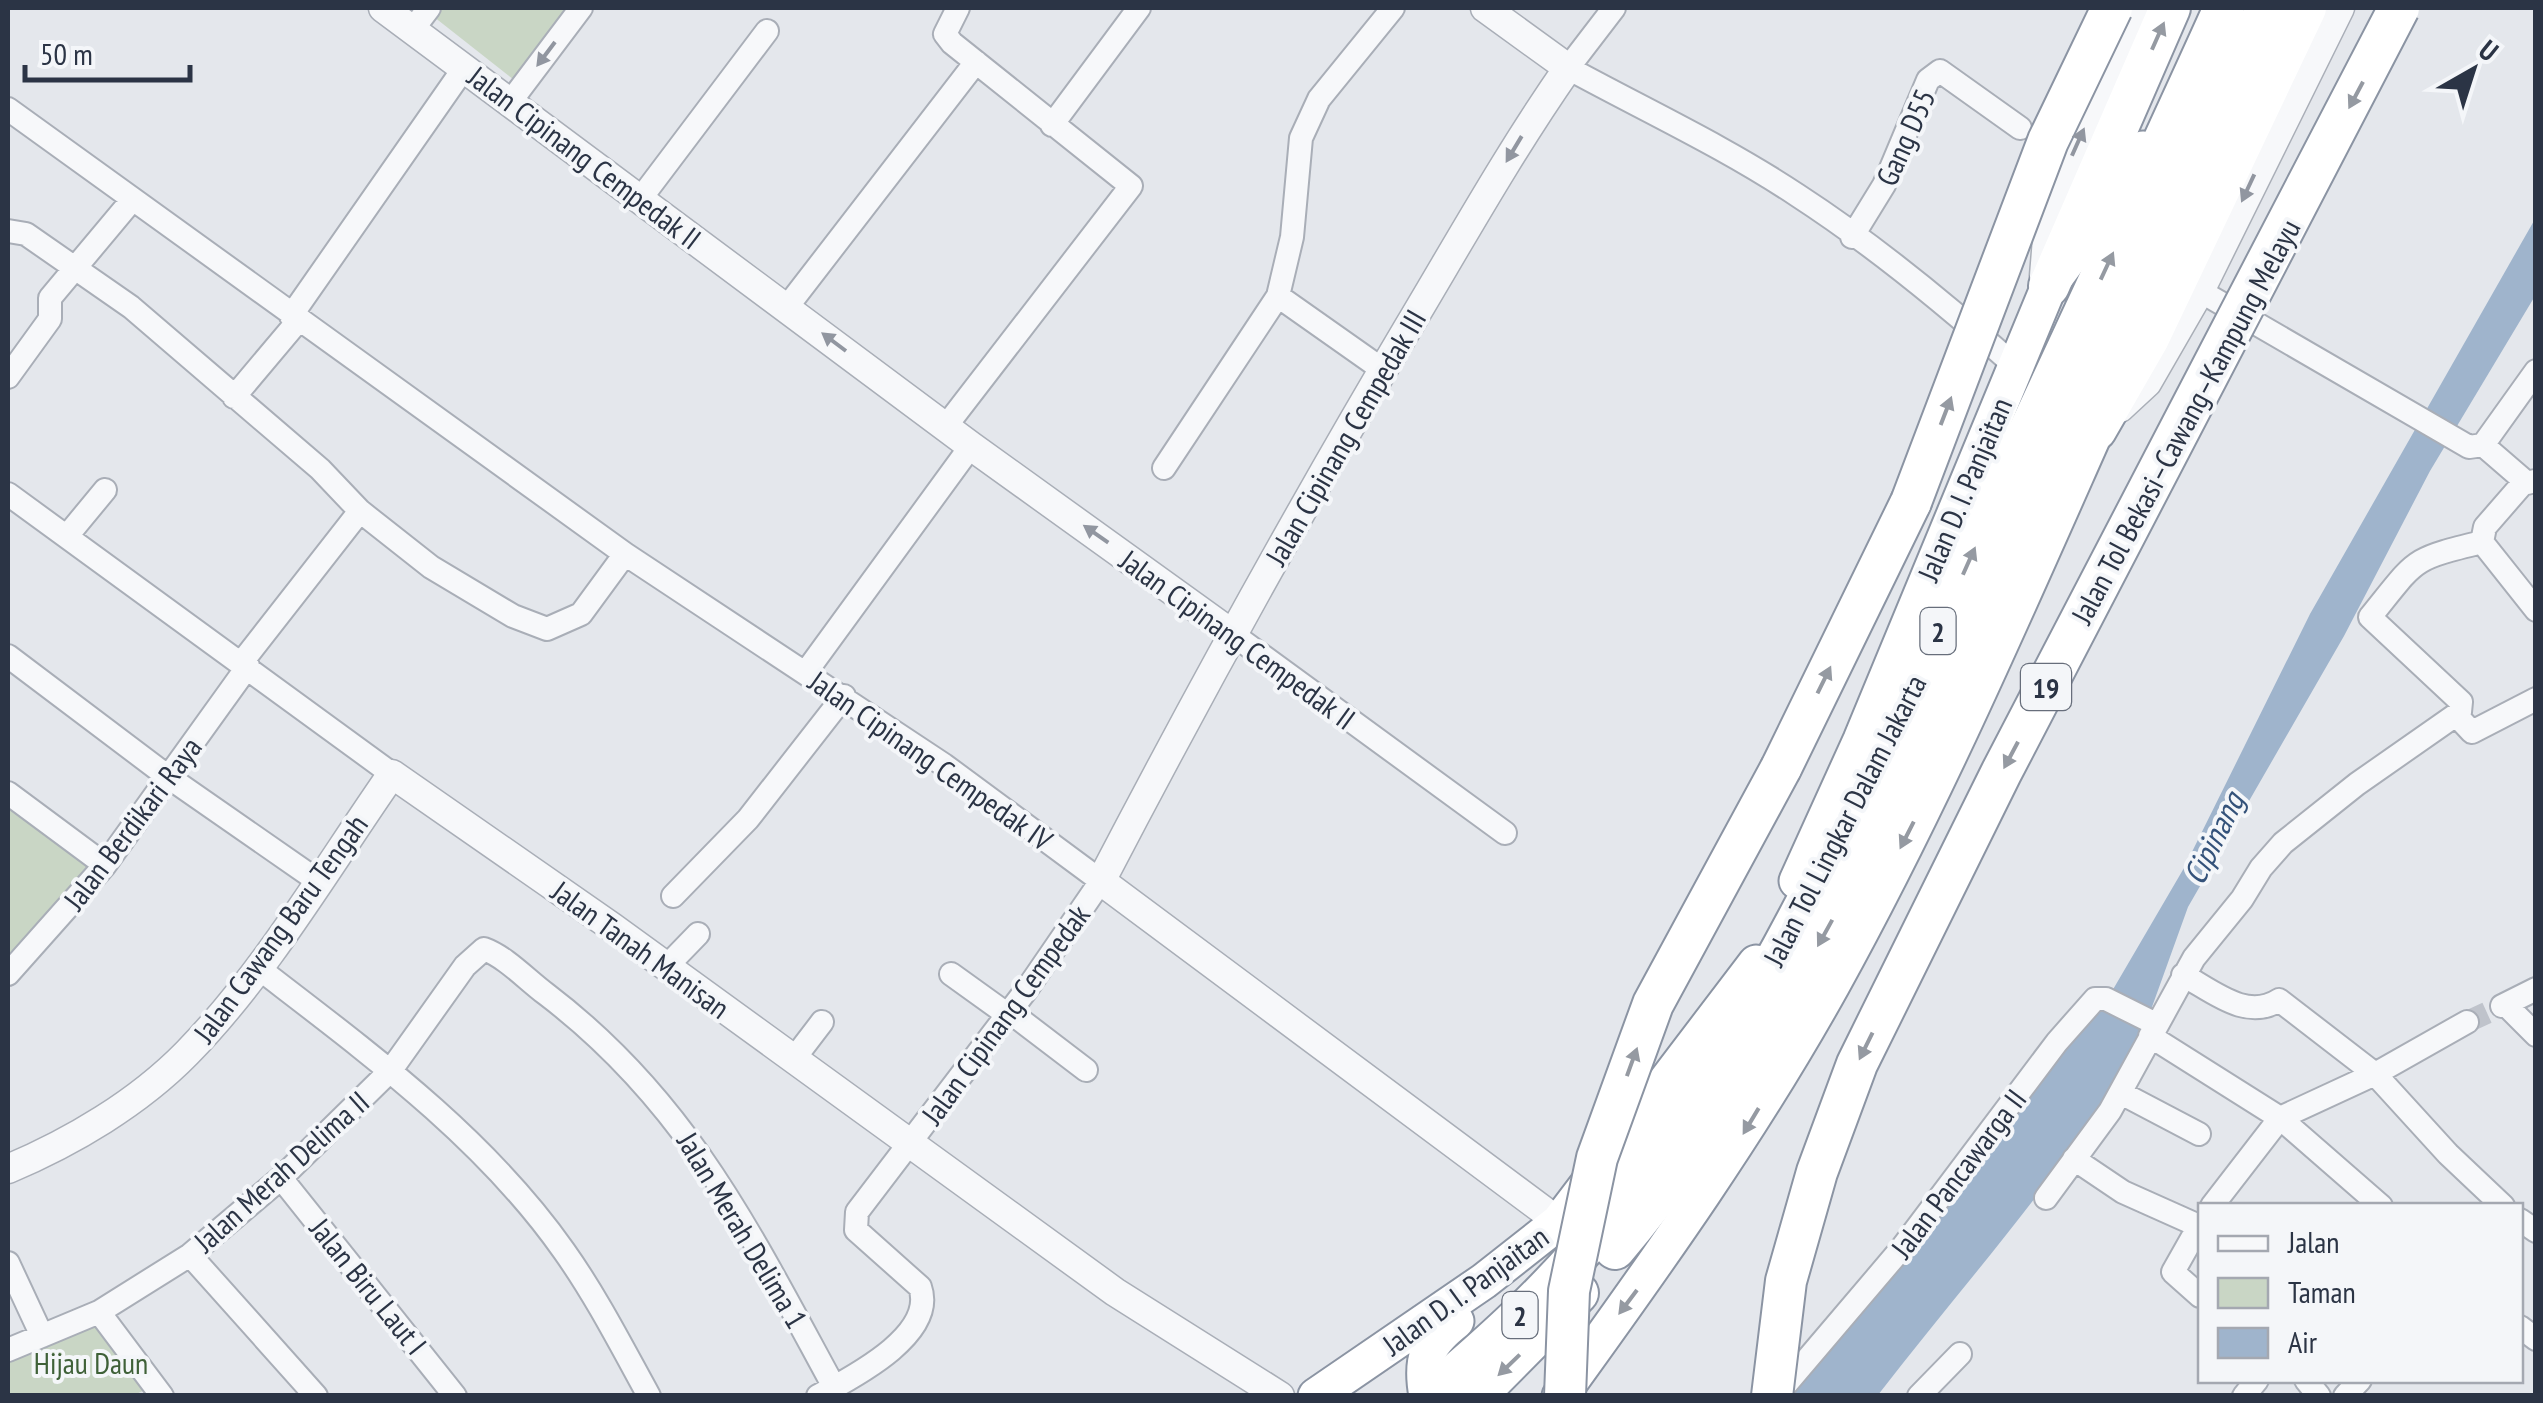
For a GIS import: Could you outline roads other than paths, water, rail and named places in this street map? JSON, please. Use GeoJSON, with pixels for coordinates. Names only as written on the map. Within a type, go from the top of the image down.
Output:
{"type":"FeatureCollection","features":[{"type":"Feature","properties":{"kind":"highway"},"geometry":{"type":"LineString","coordinates":[[1563,1396],[1569,1290],[1597,1158],[1654,1004],[1780,768],[1911,502],[2048,140],[2112,8]]}},
{"type":"Feature","properties":{"kind":"highway"},"geometry":{"type":"LineString","coordinates":[[2045,294],[2170,8]]}},
{"type":"Feature","properties":{"kind":"highway","name":"Jalan D. I. Panjaitan"},"geometry":{"type":"LineString","coordinates":[[1316,1396],[1484,1281],[1559,1222],[1764,952],[1861,740],[2045,294],[2132,172],[2208,8]]}},
{"type":"Feature","properties":{"kind":"highway","name":"Jalan Tol Lingkar Dalam Jakarta"},"geometry":{"type":"LineString","coordinates":[[1428,1396],[1549,1287],[1602,1226],[1690,1105],[1789,937],[1886,744],[2224,8]]}},
{"type":"Feature","properties":{"kind":"highway","name":"Jalan Tol Lingkar Dalam Jakarta"},"geometry":{"type":"LineString","coordinates":[[1476,1396],[1568,1305],[1605,1261],[1666,1188],[1747,1072],[1876,840],[2267,8]]}},
{"type":"Feature","properties":{"kind":"highway"},"geometry":{"type":"LineString","coordinates":[[2096,430],[2108,381],[2226,153],[2291,8]]}},
{"type":"Feature","properties":{"kind":"highway"},"geometry":{"type":"LineString","coordinates":[[1563,1396],[1745,1132],[1833,983],[2005,641],[2096,430],[2133,370],[2306,8]]}},
{"type":"Feature","properties":{"kind":"highway","name":"Jalan Tol Bekasi–Cawang–Kampung Melayu"},"geometry":{"type":"LineString","coordinates":[[1774,1396],[1786,1280],[1818,1172],[1857,1064],[2002,772],[2400,8]]}},
{"type":"Feature","properties":{"kind":"highway"},"geometry":{"type":"LineString","coordinates":[[1428,1396],[1424,1353],[1433,1338],[1568,1228],[1672,1098],[1700,1039]]}},
{"type":"Feature","properties":{"kind":"street","name":"Jalan Cipinang Cempedak II"},"geometry":{"type":"LineString","coordinates":[[383,8],[421,18],[464,68],[971,446],[1505,834]]}},
{"type":"Feature","properties":{"kind":"street"},"geometry":{"type":"LineString","coordinates":[[511,102],[581,8]]}},
{"type":"Feature","properties":{"kind":"street"},"geometry":{"type":"LineString","coordinates":[[946,426],[1131,186],[945,34],[958,8]]}},
{"type":"Feature","properties":{"kind":"street"},"geometry":{"type":"LineString","coordinates":[[1052,124],[1138,8]]}},
{"type":"Feature","properties":{"kind":"street"},"geometry":{"type":"LineString","coordinates":[[1164,468],[1278,296],[1292,237],[1301,138],[1318,99],[1392,8]]}},
{"type":"Feature","properties":{"kind":"street"},"geometry":{"type":"LineString","coordinates":[[1485,8],[1568,68],[1733,155],[1800,196],[1956,313],[2015,366]]}},
{"type":"Feature","properties":{"kind":"street","name":"Jalan Cipinang Cempedak III"},"geometry":{"type":"LineString","coordinates":[[1101,881],[1231,634],[1383,370],[1527,127],[1614,8]]}},
{"type":"Feature","properties":{"kind":"street"},"geometry":{"type":"LineString","coordinates":[[2045,294],[2049,214],[2140,8]]}},
{"type":"Feature","properties":{"kind":"street"},"geometry":{"type":"LineString","coordinates":[[2096,430],[2147,383],[2200,291],[2340,8]]}},
{"type":"Feature","properties":{"kind":"street"},"geometry":{"type":"LineString","coordinates":[[640,198],[767,31]]}},
{"type":"Feature","properties":{"kind":"street"},"geometry":{"type":"LineString","coordinates":[[787,307],[976,62]]}},
{"type":"Feature","properties":{"kind":"street"},"geometry":{"type":"LineString","coordinates":[[234,397],[294,318],[464,68]]}},
{"type":"Feature","properties":{"kind":"street","name":"Gang D55"},"geometry":{"type":"LineString","coordinates":[[1852,237],[1877,198],[1928,80],[1940,71],[2020,128]]}},
{"type":"Feature","properties":{"kind":"street","name":"Jalan Cipinang Cempedak IV"},"geometry":{"type":"LineString","coordinates":[[8,109],[625,554],[844,696],[1101,881],[1559,1222]]}},
{"type":"Feature","properties":{"kind":"street"},"geometry":{"type":"LineString","coordinates":[[8,377],[50,319],[50,298],[132,200]]}},
{"type":"Feature","properties":{"kind":"street"},"geometry":{"type":"LineString","coordinates":[[9,234],[26,234],[131,306],[320,469],[360,511],[430,567],[513,616],[547,629],[581,614],[625,554]]}},
{"type":"Feature","properties":{"kind":"street"},"geometry":{"type":"LineString","coordinates":[[2200,291],[2453,440],[2472,447],[2483,445],[2536,371]]}},
{"type":"Feature","properties":{"kind":"street"},"geometry":{"type":"LineString","coordinates":[[1278,296],[1383,370]]}},
{"type":"Feature","properties":{"kind":"street"},"geometry":{"type":"LineString","coordinates":[[2483,445],[2530,481],[2485,527],[2482,542],[2536,610]]}},
{"type":"Feature","properties":{"kind":"street"},"geometry":{"type":"LineString","coordinates":[[806,672],[971,446]]}},
{"type":"Feature","properties":{"kind":"street"},"geometry":{"type":"LineString","coordinates":[[67,536],[105,490]]}},
{"type":"Feature","properties":{"kind":"street","name":"Jalan Tanah Manisan"},"geometry":{"type":"LineString","coordinates":[[8,494],[1115,1292],[1280,1396]]}},
{"type":"Feature","properties":{"kind":"street","name":"Jalan Berdikari Raya"},"geometry":{"type":"LineString","coordinates":[[8,974],[104,865],[245,664],[360,511]]}},
{"type":"Feature","properties":{"kind":"street"},"geometry":{"type":"LineString","coordinates":[[2046,1198],[2121,1093],[2151,1026],[2184,975],[2283,843],[2357,784],[2456,715],[2461,702],[2370,617],[2413,564],[2438,550],[2482,542]]}},
{"type":"Feature","properties":{"kind":"street"},"geometry":{"type":"LineString","coordinates":[[8,656],[168,776],[318,880]]}},
{"type":"Feature","properties":{"kind":"street"},"geometry":{"type":"LineString","coordinates":[[673,896],[748,819],[844,696]]}},
{"type":"Feature","properties":{"kind":"street"},"geometry":{"type":"LineString","coordinates":[[2456,715],[2472,732],[2536,699]]}},
{"type":"Feature","properties":{"kind":"street","name":"Jalan Cawang Baru Tengah"},"geometry":{"type":"LineString","coordinates":[[8,1168],[125,1106],[187,1052],[257,967],[392,774]]}},
{"type":"Feature","properties":{"kind":"street"},"geometry":{"type":"LineString","coordinates":[[8,794],[104,865]]}},
{"type":"Feature","properties":{"kind":"street","name":"Jalan Cipinang Cempedak"},"geometry":{"type":"LineString","coordinates":[[826,1391],[868,1368],[908,1335],[917,1320],[920,1287],[854,1225],[858,1212],[1009,1013],[1101,881]]}},
{"type":"Feature","properties":{"kind":"street"},"geometry":{"type":"LineString","coordinates":[[666,967],[698,934]]}},
{"type":"Feature","properties":{"kind":"street","name":"Jalan Merah Delima 1"},"geometry":{"type":"LineString","coordinates":[[391,1070],[465,966],[480,950],[490,951],[600,1035],[675,1117],[747,1228],[826,1391]]}},
{"type":"Feature","properties":{"kind":"street"},"geometry":{"type":"LineString","coordinates":[[257,967],[391,1070],[476,1150],[563,1248],[649,1396]]}},
{"type":"Feature","properties":{"kind":"street"},"geometry":{"type":"LineString","coordinates":[[951,974],[1086,1070]]}},
{"type":"Feature","properties":{"kind":"street"},"geometry":{"type":"LineString","coordinates":[[2184,975],[2245,1009],[2266,1009],[2279,1000],[2375,1074],[2448,1154],[2500,1203]]}},
{"type":"Feature","properties":{"kind":"street"},"geometry":{"type":"LineString","coordinates":[[2536,989],[2504,1005],[2536,1035]]}},
{"type":"Feature","properties":{"kind":"street","name":"Jalan Pancawarga II"},"geometry":{"type":"LineString","coordinates":[[1774,1396],[1902,1249],[2057,1042],[2095,1000],[2106,999],[2151,1026],[2280,1118],[2378,1203]]}},
{"type":"Feature","properties":{"kind":"street"},"geometry":{"type":"LineString","coordinates":[[792,1060],[822,1022]]}},
{"type":"Feature","properties":{"kind":"street"},"geometry":{"type":"LineString","coordinates":[[2214,1203],[2280,1118],[2375,1074],[2467,1022]]}},
{"type":"Feature","properties":{"kind":"street","name":"Jalan Merah Delima II"},"geometry":{"type":"LineString","coordinates":[[8,1350],[99,1312],[190,1255],[281,1178],[391,1070]]}},
{"type":"Feature","properties":{"kind":"street"},"geometry":{"type":"LineString","coordinates":[[2121,1093],[2199,1134]]}},
{"type":"Feature","properties":{"kind":"street"},"geometry":{"type":"LineString","coordinates":[[2074,1159],[2123,1192],[2198,1224]]}},
{"type":"Feature","properties":{"kind":"street","name":"Jalan Biru Laut I"},"geometry":{"type":"LineString","coordinates":[[281,1178],[455,1396]]}},
{"type":"Feature","properties":{"kind":"street"},"geometry":{"type":"LineString","coordinates":[[2198,1228],[2173,1272],[2198,1294]]}},
{"type":"Feature","properties":{"kind":"street"},"geometry":{"type":"LineString","coordinates":[[190,1255],[316,1396]]}},
{"type":"Feature","properties":{"kind":"street"},"geometry":{"type":"LineString","coordinates":[[8,1263],[42,1336]]}},
{"type":"Feature","properties":{"kind":"street"},"geometry":{"type":"LineString","coordinates":[[99,1312],[155,1394]]}},
{"type":"Feature","properties":{"kind":"street"},"geometry":{"type":"LineString","coordinates":[[1919,1396],[1960,1354]]}},
{"type":"Feature","properties":{"kind":"water","name":"Cipinang"},"geometry":{"type":"Polygon","coordinates":[[[2535,219],[2535,296],[2430,471],[2344,636],[2188,907],[2148,1018],[2108,998],[2184,868],[2310,614],[2535,219]]]}},
{"type":"Feature","properties":{"kind":"water"},"geometry":{"type":"Polygon","coordinates":[[[2099,1001],[2151,1024],[2090,1122],[1986,1260],[1878,1395],[1785,1396],[2099,1001]]]}},
{"type":"Feature","properties":{"kind":"tunnel"},"geometry":{"type":"LineString","coordinates":[[2467,1022],[2502,1006]]}},
{"type":"Feature","properties":{"kind":"park label","name":"Hijau Daun"},"geometry":{"type":"Point","coordinates":[91,1362]}}]}
